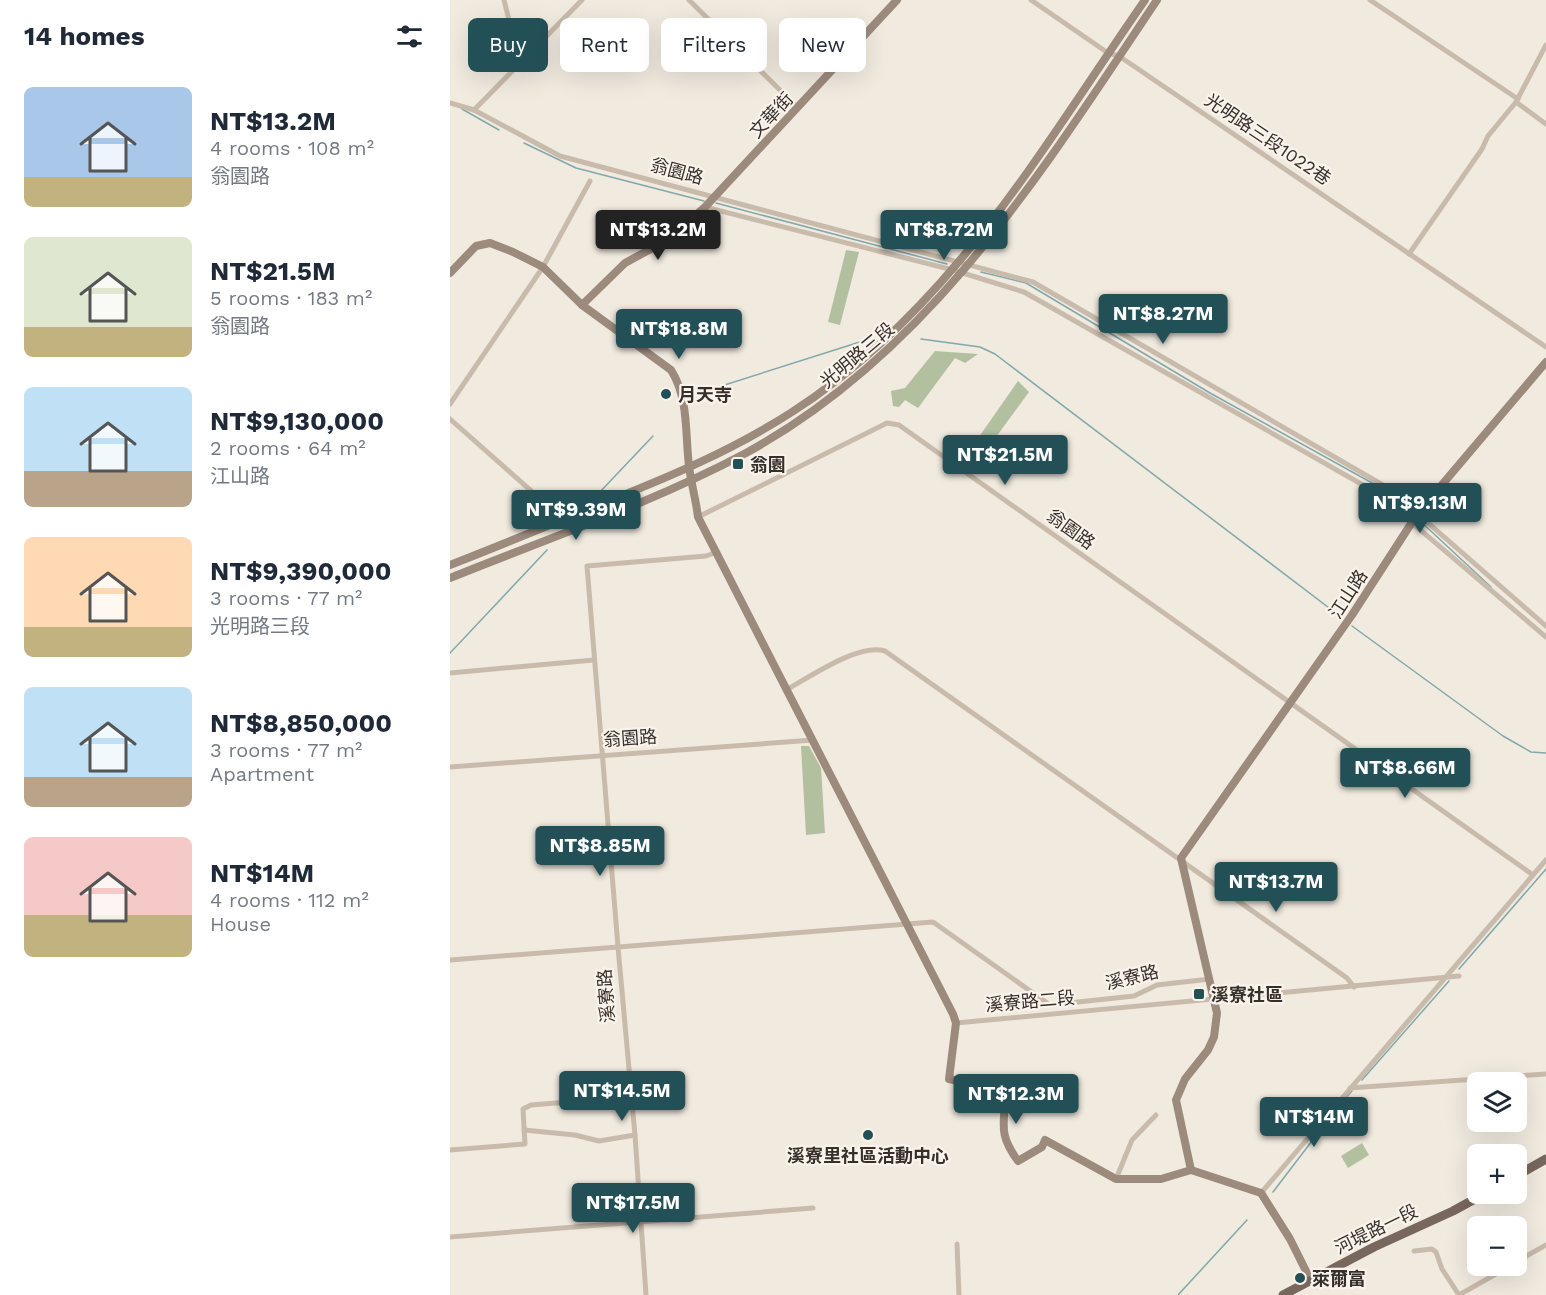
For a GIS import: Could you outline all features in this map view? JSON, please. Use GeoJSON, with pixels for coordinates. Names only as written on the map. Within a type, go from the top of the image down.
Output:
{"type":"FeatureCollection","features":[{"type":"Feature","properties":{"kind":"main road"},"geometry":{"type":"LineString","coordinates":[[1527,1170],[1546,1160]]}},
{"type":"Feature","properties":{"kind":"main road","name":"河堤路一段"},"geometry":{"type":"LineString","coordinates":[[1283,1295],[1374,1247],[1467,1203]]}},
{"type":"Feature","properties":{"kind":"street"},"geometry":{"type":"LineString","coordinates":[[504,0],[508,18]]}},
{"type":"Feature","properties":{"kind":"street"},"geometry":{"type":"LineString","coordinates":[[548,35],[582,0]]}},
{"type":"Feature","properties":{"kind":"street"},"geometry":{"type":"LineString","coordinates":[[689,0],[798,108]]}},
{"type":"Feature","properties":{"kind":"street","name":"文華街"},"geometry":{"type":"LineString","coordinates":[[714,196],[897,0]]}},
{"type":"Feature","properties":{"kind":"street","name":"光明路三段1022巷"},"geometry":{"type":"LineString","coordinates":[[1031,0],[1108,53],[1119,56],[1546,347]]}},
{"type":"Feature","properties":{"kind":"street","name":"光明路三段"},"geometry":{"type":"LineString","coordinates":[[450,565],[689,469],[740,444],[794,411],[847,372],[893,333],[960,262],[1011,198],[1145,0]]}},
{"type":"Feature","properties":{"kind":"street","name":"光明路三段"},"geometry":{"type":"LineString","coordinates":[[450,578],[692,480],[776,435],[845,386],[900,340],[992,239],[1157,0]]}},
{"type":"Feature","properties":{"kind":"street"},"geometry":{"type":"LineString","coordinates":[[1370,0],[1517,100],[1546,124]]}},
{"type":"Feature","properties":{"kind":"street"},"geometry":{"type":"LineString","coordinates":[[1409,254],[1482,149],[1488,136],[1517,100],[1546,45]]}},
{"type":"Feature","properties":{"kind":"street"},"geometry":{"type":"LineString","coordinates":[[474,110],[512,72]]}},
{"type":"Feature","properties":{"kind":"street","name":"翁園路"},"geometry":{"type":"LineString","coordinates":[[450,103],[474,110],[560,156],[714,196],[669,239],[625,263],[582,305]]}},
{"type":"Feature","properties":{"kind":"street"},"geometry":{"type":"LineString","coordinates":[[450,404],[543,267],[590,181]]}},
{"type":"Feature","properties":{"kind":"street"},"geometry":{"type":"LineString","coordinates":[[714,196],[1033,282],[1388,488],[1546,626]]}},
{"type":"Feature","properties":{"kind":"street"},"geometry":{"type":"LineString","coordinates":[[705,207],[953,270],[1024,292],[1377,493],[1546,638]]}},
{"type":"Feature","properties":{"kind":"street"},"geometry":{"type":"LineString","coordinates":[[450,273],[476,246],[490,243],[543,267],[582,305],[671,370],[678,381],[682,394],[689,469],[698,517],[956,1023],[949,1079],[1005,1089],[1006,1113],[1002,1131],[1006,1145],[1018,1161],[1042,1147],[1045,1140],[1116,1179],[1161,1179],[1188,1173],[1191,1170]]}},
{"type":"Feature","properties":{"kind":"street","name":"江山路"},"geometry":{"type":"LineString","coordinates":[[1290,704],[1418,513],[1546,362]]}},
{"type":"Feature","properties":{"kind":"street"},"geometry":{"type":"LineString","coordinates":[[450,419],[564,520],[569,530]]}},
{"type":"Feature","properties":{"kind":"street","name":"翁園路"},"geometry":{"type":"LineString","coordinates":[[698,517],[803,463],[887,423],[893,423],[1290,704]]}},
{"type":"Feature","properties":{"kind":"street"},"geometry":{"type":"LineString","coordinates":[[450,960],[618,947],[587,566],[706,556],[717,552]]}},
{"type":"Feature","properties":{"kind":"street"},"geometry":{"type":"LineString","coordinates":[[786,690],[854,654],[869,649],[885,651],[1181,858],[1347,978],[1354,987]]}},
{"type":"Feature","properties":{"kind":"street"},"geometry":{"type":"LineString","coordinates":[[450,673],[594,660]]}},
{"type":"Feature","properties":{"kind":"street"},"geometry":{"type":"LineString","coordinates":[[1191,1170],[1176,1100],[1185,1079],[1208,1050],[1214,1037],[1217,1013],[1211,979],[1181,858],[1290,704],[1533,875]]}},
{"type":"Feature","properties":{"kind":"street","name":"翁園路"},"geometry":{"type":"LineString","coordinates":[[450,767],[813,740]]}},
{"type":"Feature","properties":{"kind":"street"},"geometry":{"type":"LineString","coordinates":[[1261,1193],[1546,860]]}},
{"type":"Feature","properties":{"kind":"street","name":"溪寮路"},"geometry":{"type":"LineString","coordinates":[[646,1295],[618,947],[933,922],[1050,1005],[1134,996],[1157,985],[1211,979]]}},
{"type":"Feature","properties":{"kind":"street","name":"溪寮路二段"},"geometry":{"type":"LineString","coordinates":[[956,1023],[1117,1009],[1215,997],[1226,999],[1460,976]]}},
{"type":"Feature","properties":{"kind":"street"},"geometry":{"type":"LineString","coordinates":[[1350,1088],[1546,1074]]}},
{"type":"Feature","properties":{"kind":"street"},"geometry":{"type":"LineString","coordinates":[[450,1150],[525,1144],[523,1109],[531,1106],[630,1096]]}},
{"type":"Feature","properties":{"kind":"street"},"geometry":{"type":"LineString","coordinates":[[1116,1179],[1132,1140],[1156,1115]]}},
{"type":"Feature","properties":{"kind":"street"},"geometry":{"type":"LineString","coordinates":[[524,1130],[575,1135],[599,1141],[635,1136]]}},
{"type":"Feature","properties":{"kind":"street"},"geometry":{"type":"LineString","coordinates":[[1191,1170],[1261,1193],[1290,1239],[1311,1281]]}},
{"type":"Feature","properties":{"kind":"street"},"geometry":{"type":"LineString","coordinates":[[450,1237],[813,1208]]}},
{"type":"Feature","properties":{"kind":"street"},"geometry":{"type":"LineString","coordinates":[[957,1244],[959,1295]]}},
{"type":"Feature","properties":{"kind":"street"},"geometry":{"type":"LineString","coordinates":[[1527,1256],[1546,1245]]}},
{"type":"Feature","properties":{"kind":"street"},"geometry":{"type":"LineString","coordinates":[[1414,1251],[1432,1249],[1436,1252],[1442,1269],[1459,1295],[1492,1276]]}},
{"type":"Feature","properties":{"kind":"green space"},"geometry":{"type":"Polygon","coordinates":[[[846,250],[859,252],[840,325],[828,322],[846,250]]]}},
{"type":"Feature","properties":{"kind":"green space"},"geometry":{"type":"Polygon","coordinates":[[[935,351],[978,354],[965,363],[955,358],[918,408],[905,400],[899,407],[893,406],[891,391],[905,388],[935,351]]]}},
{"type":"Feature","properties":{"kind":"green space"},"geometry":{"type":"Polygon","coordinates":[[[1018,381],[1029,392],[972,470],[960,464],[1018,381]]]}},
{"type":"Feature","properties":{"kind":"green space"},"geometry":{"type":"Polygon","coordinates":[[[801,746],[809,746],[821,768],[825,833],[806,835],[801,746]]]}},
{"type":"Feature","properties":{"kind":"green space"},"geometry":{"type":"Polygon","coordinates":[[[1362,1143],[1369,1155],[1348,1168],[1341,1156],[1362,1143]]]}},
{"type":"Feature","properties":{"kind":"waterway"},"geometry":{"type":"LineString","coordinates":[[462,109],[499,130]]}},
{"type":"Feature","properties":{"kind":"waterway"},"geometry":{"type":"LineString","coordinates":[[524,143],[576,168],[704,201]]}},
{"type":"Feature","properties":{"kind":"waterway"},"geometry":{"type":"LineString","coordinates":[[716,203],[947,264]]}},
{"type":"Feature","properties":{"kind":"waterway"},"geometry":{"type":"LineString","coordinates":[[981,272],[1026,283],[1210,393],[1383,489],[1411,512]]}},
{"type":"Feature","properties":{"kind":"waterway"},"geometry":{"type":"LineString","coordinates":[[921,339],[980,347],[995,354],[1341,617]]}},
{"type":"Feature","properties":{"kind":"waterway"},"geometry":{"type":"LineString","coordinates":[[693,395],[863,341]]}},
{"type":"Feature","properties":{"kind":"waterway"},"geometry":{"type":"LineString","coordinates":[[598,494],[653,436]]}},
{"type":"Feature","properties":{"kind":"waterway"},"geometry":{"type":"LineString","coordinates":[[1419,520],[1491,587]]}},
{"type":"Feature","properties":{"kind":"waterway"},"geometry":{"type":"LineString","coordinates":[[450,653],[547,550]]}},
{"type":"Feature","properties":{"kind":"waterway"},"geometry":{"type":"LineString","coordinates":[[1352,626],[1503,736],[1531,752],[1546,753]]}},
{"type":"Feature","properties":{"kind":"waterway"},"geometry":{"type":"LineString","coordinates":[[1459,969],[1546,869]]}},
{"type":"Feature","properties":{"kind":"waterway"},"geometry":{"type":"LineString","coordinates":[[1362,1080],[1449,981]]}},
{"type":"Feature","properties":{"kind":"waterway"},"geometry":{"type":"LineString","coordinates":[[1343,1101],[1352,1091]]}},
{"type":"Feature","properties":{"kind":"waterway"},"geometry":{"type":"LineString","coordinates":[[1273,1192],[1331,1116]]}},
{"type":"Feature","properties":{"kind":"waterway"},"geometry":{"type":"LineString","coordinates":[[1178,1295],[1247,1220]]}},
{"type":"Feature","properties":{"kind":"place","name":"月天寺"},"geometry":{"type":"Point","coordinates":[666,394]}},
{"type":"Feature","properties":{"kind":"place","name":"翁園"},"geometry":{"type":"Point","coordinates":[738,464]}},
{"type":"Feature","properties":{"kind":"place","name":"溪寮社區"},"geometry":{"type":"Point","coordinates":[1199,994]}},
{"type":"Feature","properties":{"kind":"place","name":"溪寮里社區活動中心"},"geometry":{"type":"Point","coordinates":[868,1135]}},
{"type":"Feature","properties":{"kind":"place","name":"萊爾富"},"geometry":{"type":"Point","coordinates":[1300,1278]}}]}
